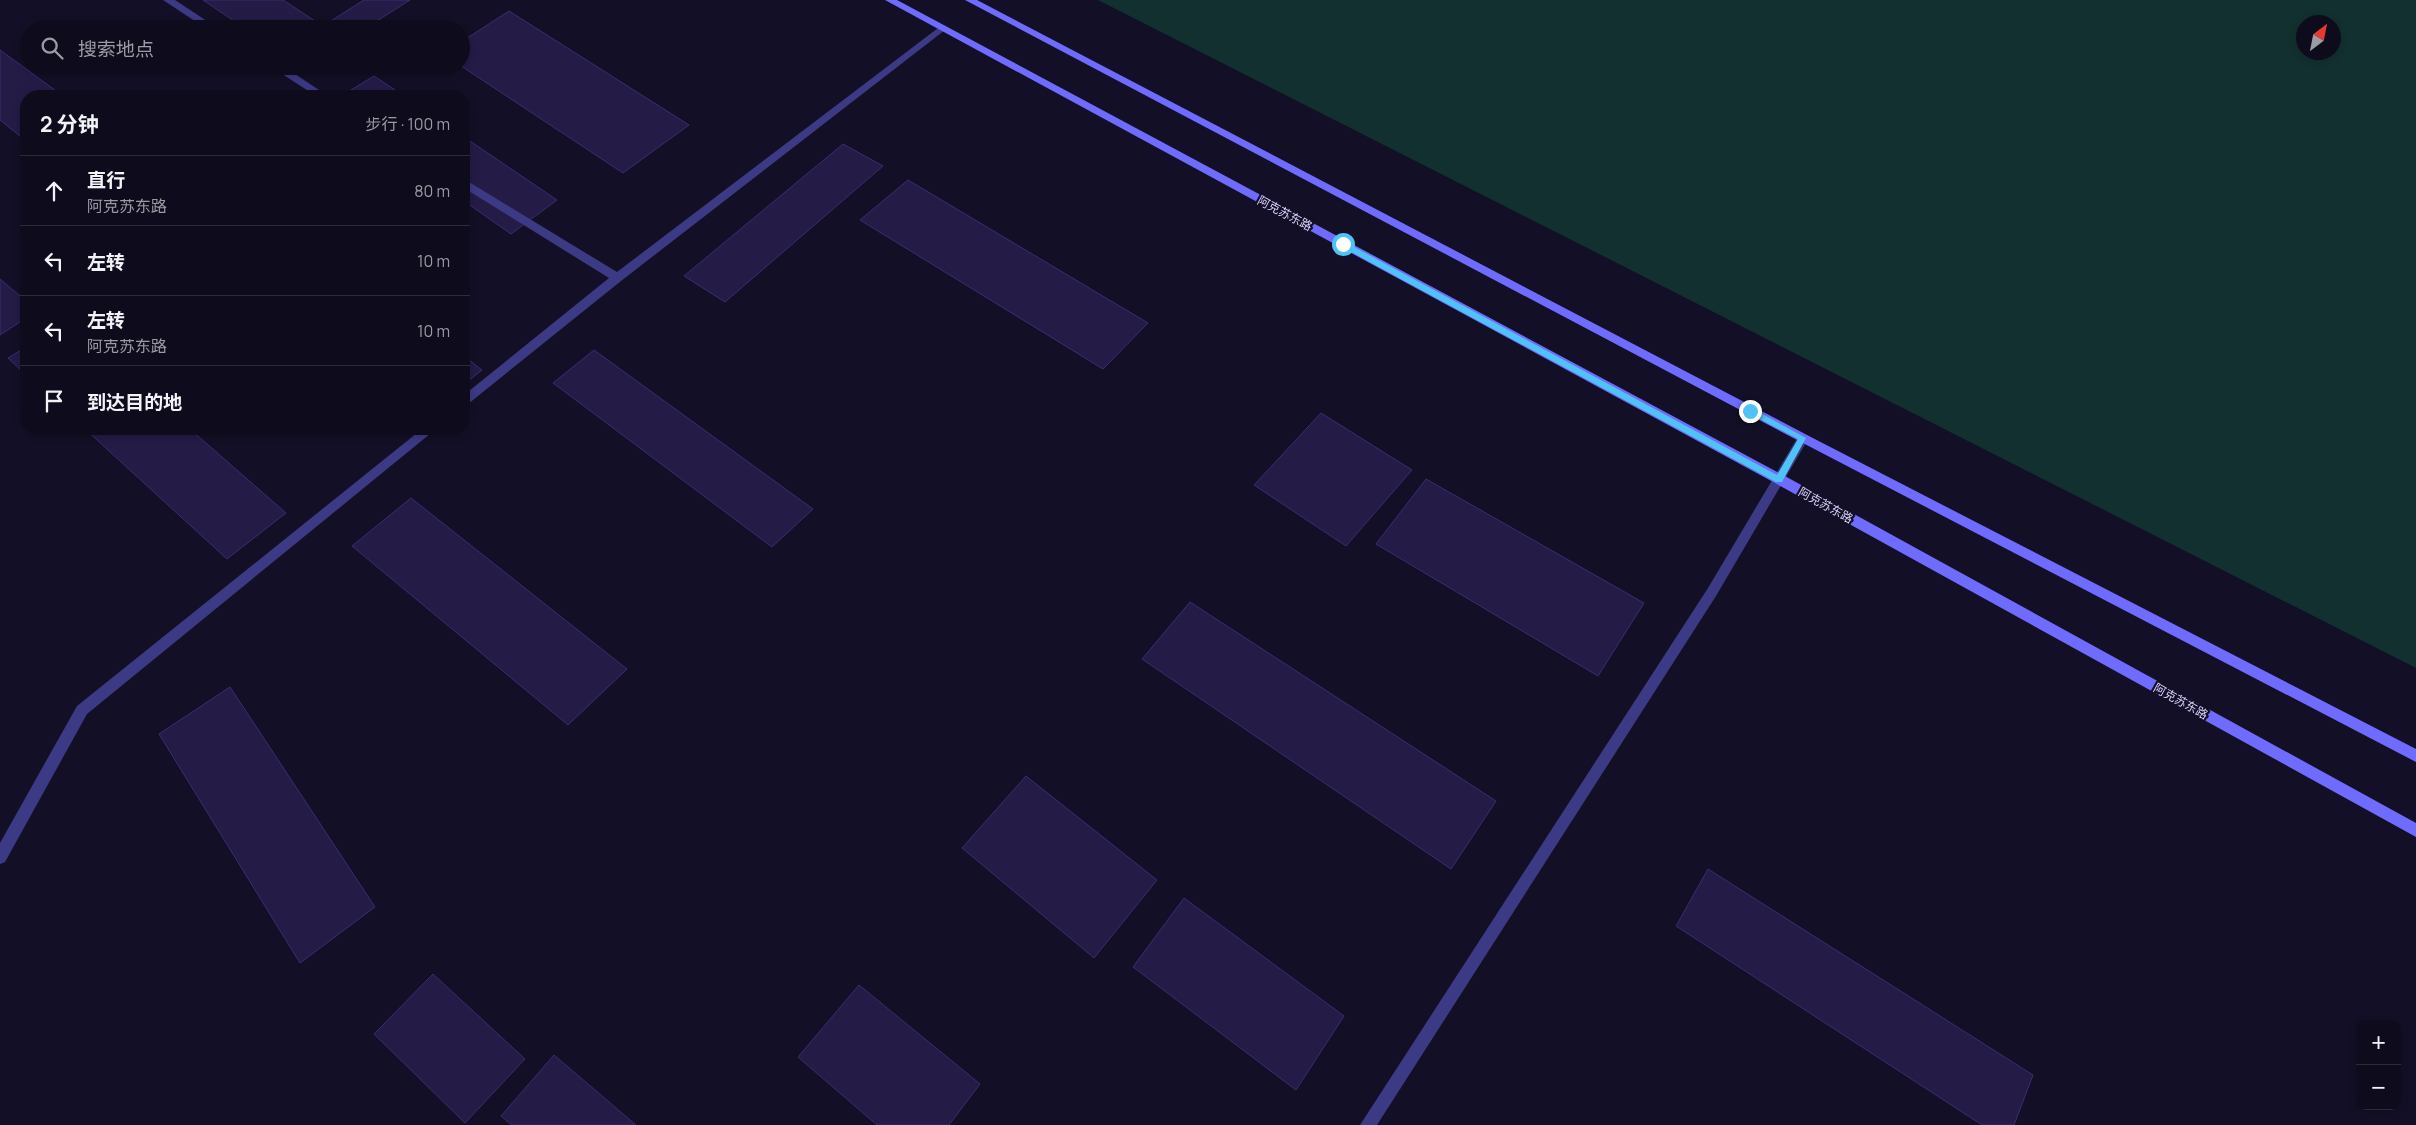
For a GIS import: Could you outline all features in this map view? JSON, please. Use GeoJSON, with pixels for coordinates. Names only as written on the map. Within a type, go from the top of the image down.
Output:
{"type":"FeatureCollection","features":[{"type":"Feature","properties":{"kind":"main road","name":"阿克苏东路"},"geometry":{"type":"LineString","coordinates":[[890,0],[1779,479],[2416,830]]}},
{"type":"Feature","properties":{"kind":"main road"},"geometry":{"type":"LineString","coordinates":[[970,0],[1803,438],[2416,756]]}},
{"type":"Feature","properties":{"kind":"street"},"geometry":{"type":"LineString","coordinates":[[168,0],[200,20]]}},
{"type":"Feature","properties":{"kind":"street"},"geometry":{"type":"LineString","coordinates":[[470,397],[617,278],[942,28]]}},
{"type":"Feature","properties":{"kind":"street"},"geometry":{"type":"LineString","coordinates":[[289,75],[313,90]]}},
{"type":"Feature","properties":{"kind":"street"},"geometry":{"type":"LineString","coordinates":[[470,187],[617,278]]}},
{"type":"Feature","properties":{"kind":"street"},"geometry":{"type":"LineString","coordinates":[[0,856],[82,710],[423,435]]}},
{"type":"Feature","properties":{"kind":"street"},"geometry":{"type":"LineString","coordinates":[[1368,1125],[1712,592],[1803,438]]}},
{"type":"Feature","properties":{"kind":"green space"},"geometry":{"type":"Polygon","coordinates":[[[1098,0],[2416,0],[2416,668],[1098,0]]]}},
{"type":"Feature","properties":{"kind":"building"},"geometry":{"type":"Polygon","coordinates":[[[203,0],[283,0],[313,20],[233,20],[203,0]]]}},
{"type":"Feature","properties":{"kind":"building"},"geometry":{"type":"Polygon","coordinates":[[[364,0],[410,0],[378,20],[332,20],[364,0]]]}},
{"type":"Feature","properties":{"kind":"building"},"geometry":{"type":"Polygon","coordinates":[[[509,11],[689,125],[623,173],[470,72],[470,36],[509,11]]]}},
{"type":"Feature","properties":{"kind":"building"},"geometry":{"type":"Polygon","coordinates":[[[0,50],[20,65],[20,75],[34,75],[55,90],[20,90],[20,136],[0,120],[0,50]]]}},
{"type":"Feature","properties":{"kind":"building"},"geometry":{"type":"Polygon","coordinates":[[[374,76],[395,90],[351,90],[374,76]]]}},
{"type":"Feature","properties":{"kind":"building"},"geometry":{"type":"Polygon","coordinates":[[[470,141],[557,200],[511,234],[470,205],[470,141]]]}},
{"type":"Feature","properties":{"kind":"building"},"geometry":{"type":"Polygon","coordinates":[[[843,144],[883,166],[725,302],[684,276],[843,144]]]}},
{"type":"Feature","properties":{"kind":"building"},"geometry":{"type":"Polygon","coordinates":[[[908,180],[1148,323],[1103,369],[860,220],[908,180]]]}},
{"type":"Feature","properties":{"kind":"building"},"geometry":{"type":"Polygon","coordinates":[[[0,279],[20,296],[20,322],[0,335],[0,279]]]}},
{"type":"Feature","properties":{"kind":"building"},"geometry":{"type":"Polygon","coordinates":[[[594,350],[813,509],[772,547],[553,383],[594,350]]]}},
{"type":"Feature","properties":{"kind":"building"},"geometry":{"type":"Polygon","coordinates":[[[20,351],[20,369],[8,358],[20,351]]]}},
{"type":"Feature","properties":{"kind":"building"},"geometry":{"type":"Polygon","coordinates":[[[470,361],[482,370],[470,379],[470,361]]]}},
{"type":"Feature","properties":{"kind":"building"},"geometry":{"type":"Polygon","coordinates":[[[1321,413],[1412,470],[1346,546],[1254,485],[1321,413]]]}},
{"type":"Feature","properties":{"kind":"building"},"geometry":{"type":"Polygon","coordinates":[[[92,435],[197,435],[286,513],[227,559],[92,435]]]}},
{"type":"Feature","properties":{"kind":"building"},"geometry":{"type":"Polygon","coordinates":[[[1426,479],[1644,603],[1598,676],[1376,544],[1426,479]]]}},
{"type":"Feature","properties":{"kind":"building"},"geometry":{"type":"Polygon","coordinates":[[[411,498],[627,669],[568,725],[352,546],[411,498]]]}},
{"type":"Feature","properties":{"kind":"building"},"geometry":{"type":"Polygon","coordinates":[[[1190,602],[1496,801],[1451,869],[1142,659],[1190,602]]]}},
{"type":"Feature","properties":{"kind":"building"},"geometry":{"type":"Polygon","coordinates":[[[230,687],[375,907],[300,963],[159,734],[230,687]]]}},
{"type":"Feature","properties":{"kind":"building"},"geometry":{"type":"Polygon","coordinates":[[[1026,776],[1157,880],[1094,958],[962,848],[1026,776]]]}},
{"type":"Feature","properties":{"kind":"building"},"geometry":{"type":"Polygon","coordinates":[[[1708,869],[2033,1075],[2014,1125],[1982,1125],[1676,926],[1708,869]]]}},
{"type":"Feature","properties":{"kind":"building"},"geometry":{"type":"Polygon","coordinates":[[[1184,898],[1344,1016],[1296,1090],[1133,967],[1184,898]]]}},
{"type":"Feature","properties":{"kind":"building"},"geometry":{"type":"Polygon","coordinates":[[[433,974],[525,1059],[465,1123],[374,1034],[433,974]]]}},
{"type":"Feature","properties":{"kind":"building"},"geometry":{"type":"Polygon","coordinates":[[[859,985],[980,1084],[949,1125],[877,1125],[798,1057],[859,985]]]}},
{"type":"Feature","properties":{"kind":"building"},"geometry":{"type":"Polygon","coordinates":[[[554,1055],[636,1125],[512,1125],[501,1116],[554,1055]]]}},
{"type":"Feature","properties":{"kind":"route"},"geometry":{"type":"LineString","coordinates":[[1343,244],[1779,479],[1803,438],[1750,411]]}}]}
